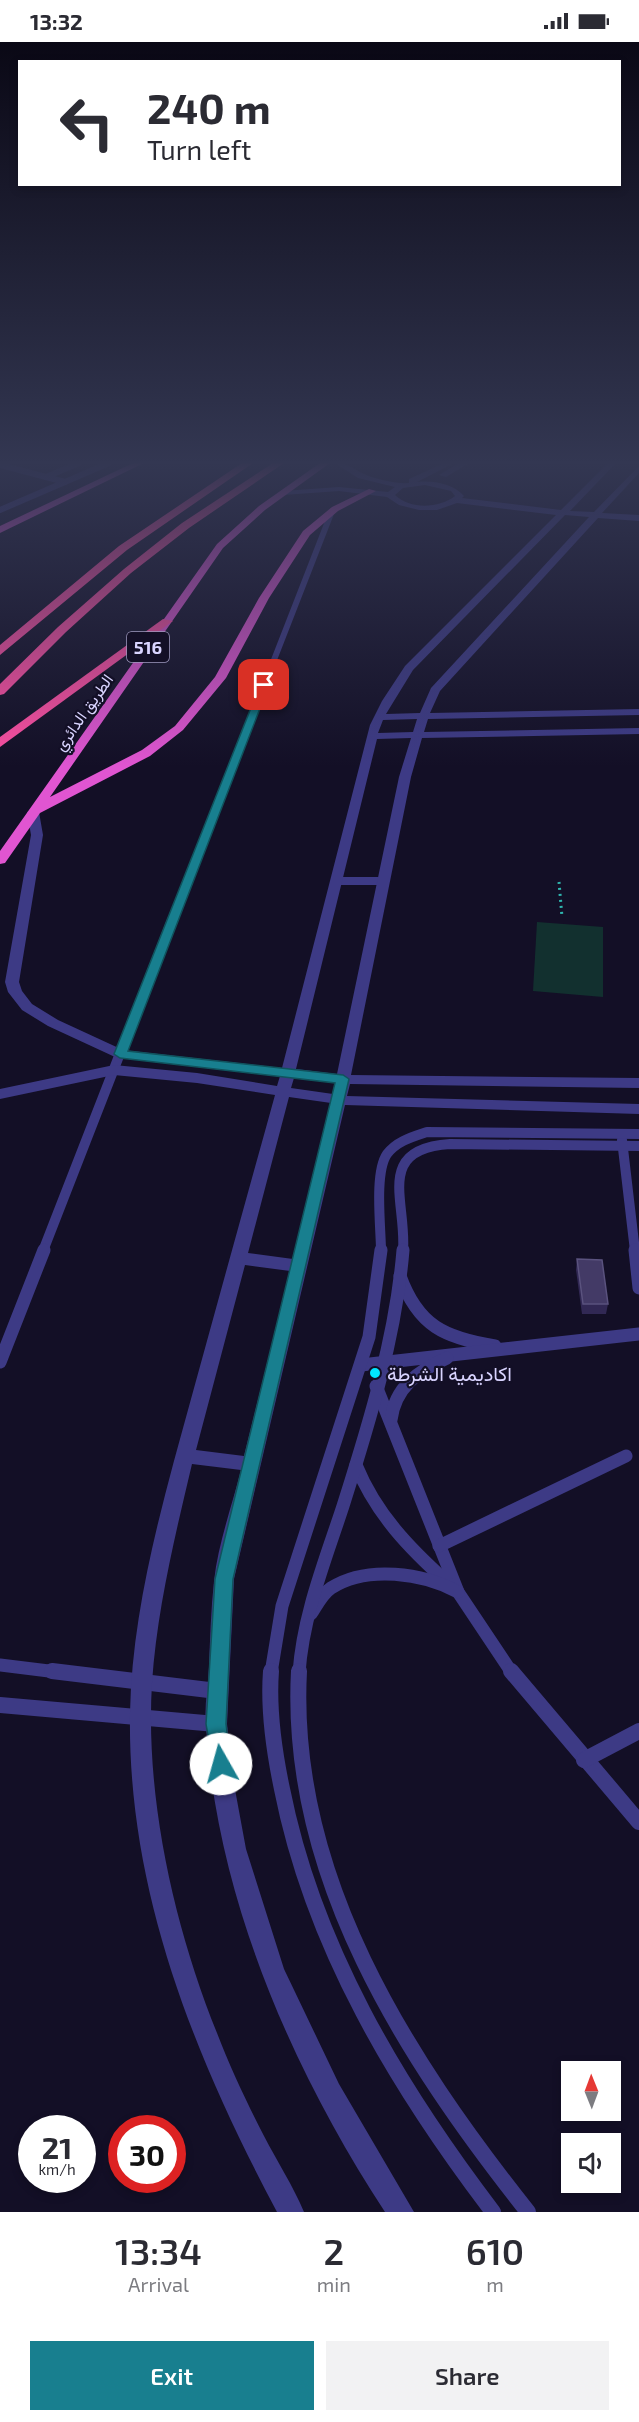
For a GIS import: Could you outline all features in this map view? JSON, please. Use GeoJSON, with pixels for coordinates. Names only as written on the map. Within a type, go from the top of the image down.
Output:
{"type":"FeatureCollection","features":[{"type":"Feature","properties":{"kind":"highway"},"geometry":{"type":"LineString","coordinates":[[0,651],[104,564]]}},
{"type":"Feature","properties":{"kind":"highway"},"geometry":{"type":"LineString","coordinates":[[0,691],[75,618],[136,564]]}},
{"type":"Feature","properties":{"kind":"highway","name":"الطريق الدائري"},"geometry":{"type":"LineString","coordinates":[[0,860],[207,564]]}},
{"type":"Feature","properties":{"kind":"highway"},"geometry":{"type":"LineString","coordinates":[[33,811],[146,753],[179,728],[220,678],[284,564]]}},
{"type":"Feature","properties":{"kind":"highway","name":"516"},"geometry":{"type":"LineString","coordinates":[[0,743],[167,621]]}},
{"type":"Feature","properties":{"kind":"street"},"geometry":{"type":"LineString","coordinates":[[291,2212],[254,2143],[207,2040],[184,1978],[154,1861],[145,1790],[141,1717],[142,1682],[157,1573],[185,1456],[288,1072],[371,736],[379,717],[409,668],[512,564]]}},
{"type":"Feature","properties":{"kind":"street"},"geometry":{"type":"LineString","coordinates":[[401,2212],[370,2165],[330,2093],[273,1972],[235,1849],[223,1784],[216,1724],[224,1579],[339,1100],[405,777],[423,717],[435,690],[550,564]]}},
{"type":"Feature","properties":{"kind":"street"},"geometry":{"type":"LineString","coordinates":[[379,717],[639,712]]}},
{"type":"Feature","properties":{"kind":"street"},"geometry":{"type":"LineString","coordinates":[[371,736],[639,730]]}},
{"type":"Feature","properties":{"kind":"street"},"geometry":{"type":"LineString","coordinates":[[33,811],[37,835],[12,982],[15,992],[27,1007],[52,1023],[120,1054],[343,1079],[639,1083]]}},
{"type":"Feature","properties":{"kind":"street"},"geometry":{"type":"LineString","coordinates":[[0,1094],[114,1070],[282,1090],[339,1100],[639,1109]]}},
{"type":"Feature","properties":{"kind":"street"},"geometry":{"type":"LineString","coordinates":[[237,1258],[298,1266]]}},
{"type":"Feature","properties":{"kind":"street"},"geometry":{"type":"LineString","coordinates":[[185,1456],[251,1464]]}},
{"type":"Feature","properties":{"kind":"lane"},"geometry":{"type":"LineString","coordinates":[[0,1362],[311,564]]}},
{"type":"Feature","properties":{"kind":"lane"},"geometry":{"type":"LineString","coordinates":[[336,881],[384,881]]}},
{"type":"Feature","properties":{"kind":"lane"},"geometry":{"type":"LineString","coordinates":[[493,2212],[440,2141],[357,2000],[307,1882],[289,1824],[278,1768],[270,1681],[275,1637],[282,1606],[361,1365],[377,1298],[381,1257],[381,1174],[388,1153],[405,1139],[427,1132],[622,1140],[639,1146]]}},
{"type":"Feature","properties":{"kind":"lane"},"geometry":{"type":"LineString","coordinates":[[528,2212],[481,2156],[427,2077],[358,1948],[333,1887],[307,1791],[299,1739],[298,1688],[313,1593],[356,1464],[382,1363],[403,1246],[399,1177],[402,1166],[415,1152],[434,1144],[622,1140],[639,1134]]}},
{"type":"Feature","properties":{"kind":"lane"},"geometry":{"type":"LineString","coordinates":[[622,1140],[639,1288]]}},
{"type":"Feature","properties":{"kind":"lane"},"geometry":{"type":"LineString","coordinates":[[399,1272],[406,1294],[426,1323],[465,1340],[510,1348]]}},
{"type":"Feature","properties":{"kind":"lane"},"geometry":{"type":"LineString","coordinates":[[361,1365],[639,1334]]}},
{"type":"Feature","properties":{"kind":"lane"},"geometry":{"type":"LineString","coordinates":[[391,1427],[392,1406],[405,1384],[420,1372],[457,1354]]}},
{"type":"Feature","properties":{"kind":"lane"},"geometry":{"type":"LineString","coordinates":[[376,1386],[458,1592],[517,1681],[639,1822]]}},
{"type":"Feature","properties":{"kind":"lane"},"geometry":{"type":"LineString","coordinates":[[439,1546],[626,1456]]}},
{"type":"Feature","properties":{"kind":"lane"},"geometry":{"type":"LineString","coordinates":[[356,1464],[366,1491],[379,1513],[399,1537],[458,1592]]}},
{"type":"Feature","properties":{"kind":"lane"},"geometry":{"type":"LineString","coordinates":[[307,1620],[322,1596],[332,1588],[363,1578],[419,1577],[446,1584],[458,1592]]}},
{"type":"Feature","properties":{"kind":"lane"},"geometry":{"type":"LineString","coordinates":[[0,1665],[218,1691]]}},
{"type":"Feature","properties":{"kind":"lane"},"geometry":{"type":"LineString","coordinates":[[0,1705],[216,1724]]}},
{"type":"Feature","properties":{"kind":"lane"},"geometry":{"type":"LineString","coordinates":[[584,1760],[639,1731]]}},
{"type":"Feature","properties":{"kind":"path"},"geometry":{"type":"LineString","coordinates":[[559,882],[562,918]]}},
{"type":"Feature","properties":{"kind":"green space"},"geometry":{"type":"Polygon","coordinates":[[[537,922],[603,927],[603,997],[533,991],[537,922]]]}},
{"type":"Feature","properties":{"kind":"building"},"geometry":{"type":"Polygon","coordinates":[[[577,1259],[602,1260],[608,1304],[583,1304],[577,1259]]]}},
{"type":"Feature","properties":{"kind":"place","name":"اكاديمية الشرطة"},"geometry":{"type":"Point","coordinates":[375,1373]}},
{"type":"Feature","properties":{"kind":"route"},"geometry":{"type":"LineString","coordinates":[[221,1764],[216,1724],[224,1579],[343,1079],[120,1054],[264,685]]}}]}
